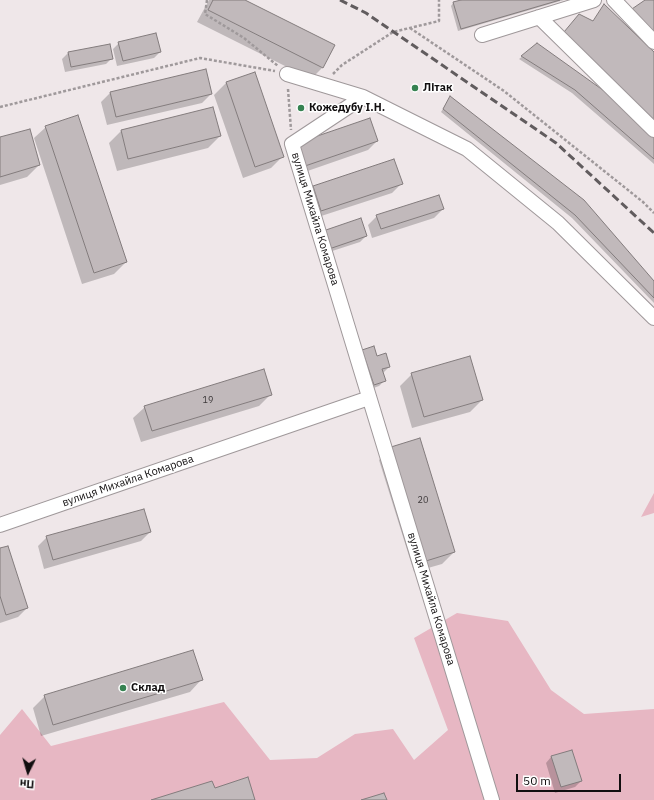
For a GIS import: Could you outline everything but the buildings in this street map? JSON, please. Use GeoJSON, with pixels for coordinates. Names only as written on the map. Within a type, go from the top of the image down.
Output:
{"type":"FeatureCollection","features":[{"type":"Feature","properties":{"kind":"lane"},"geometry":{"type":"LineString","coordinates":[[482,35],[594,0]]}},
{"type":"Feature","properties":{"kind":"lane"},"geometry":{"type":"LineString","coordinates":[[614,0],[654,42]]}},
{"type":"Feature","properties":{"kind":"lane"},"geometry":{"type":"LineString","coordinates":[[539,17],[654,130]]}},
{"type":"Feature","properties":{"kind":"lane"},"geometry":{"type":"LineString","coordinates":[[287,74],[363,97],[467,149],[558,223],[654,318]]}},
{"type":"Feature","properties":{"kind":"lane","name":"вулиця Михайла Комарова"},"geometry":{"type":"LineString","coordinates":[[363,97],[292,144],[492,800]]}},
{"type":"Feature","properties":{"kind":"lane","name":"вулиця Михайла Комарова"},"geometry":{"type":"LineString","coordinates":[[0,525],[369,398]]}},
{"type":"Feature","properties":{"kind":"path"},"geometry":{"type":"LineString","coordinates":[[207,0],[206,14],[244,38],[287,74],[292,144]]}},
{"type":"Feature","properties":{"kind":"path"},"geometry":{"type":"LineString","coordinates":[[322,84],[342,65],[393,32],[439,20],[440,0]]}},
{"type":"Feature","properties":{"kind":"path"},"geometry":{"type":"LineString","coordinates":[[410,28],[504,91],[643,202],[654,213]]}},
{"type":"Feature","properties":{"kind":"path"},"geometry":{"type":"LineString","coordinates":[[0,107],[200,58],[287,74]]}},
{"type":"Feature","properties":{"kind":"shaded area"},"geometry":{"type":"Polygon","coordinates":[[[654,493],[654,513],[641,517],[654,493]]]}},
{"type":"Feature","properties":{"kind":"shaded area"},"geometry":{"type":"Polygon","coordinates":[[[457,613],[508,621],[551,690],[584,714],[654,709],[654,800],[0,800],[0,735],[22,709],[51,746],[224,702],[270,760],[317,758],[355,734],[393,729],[414,760],[448,730],[414,638],[457,613]]]}},
{"type":"Feature","properties":{"kind":"railway"},"geometry":{"type":"LineString","coordinates":[[340,0],[366,13],[556,143],[654,233]]}},
{"type":"Feature","properties":{"kind":"place","name":"Літак"},"geometry":{"type":"Point","coordinates":[415,88]}},
{"type":"Feature","properties":{"kind":"place","name":"Кожедубу І.Н."},"geometry":{"type":"Point","coordinates":[301,108]}},
{"type":"Feature","properties":{"kind":"place","name":"Склад"},"geometry":{"type":"Point","coordinates":[123,688]}}]}
